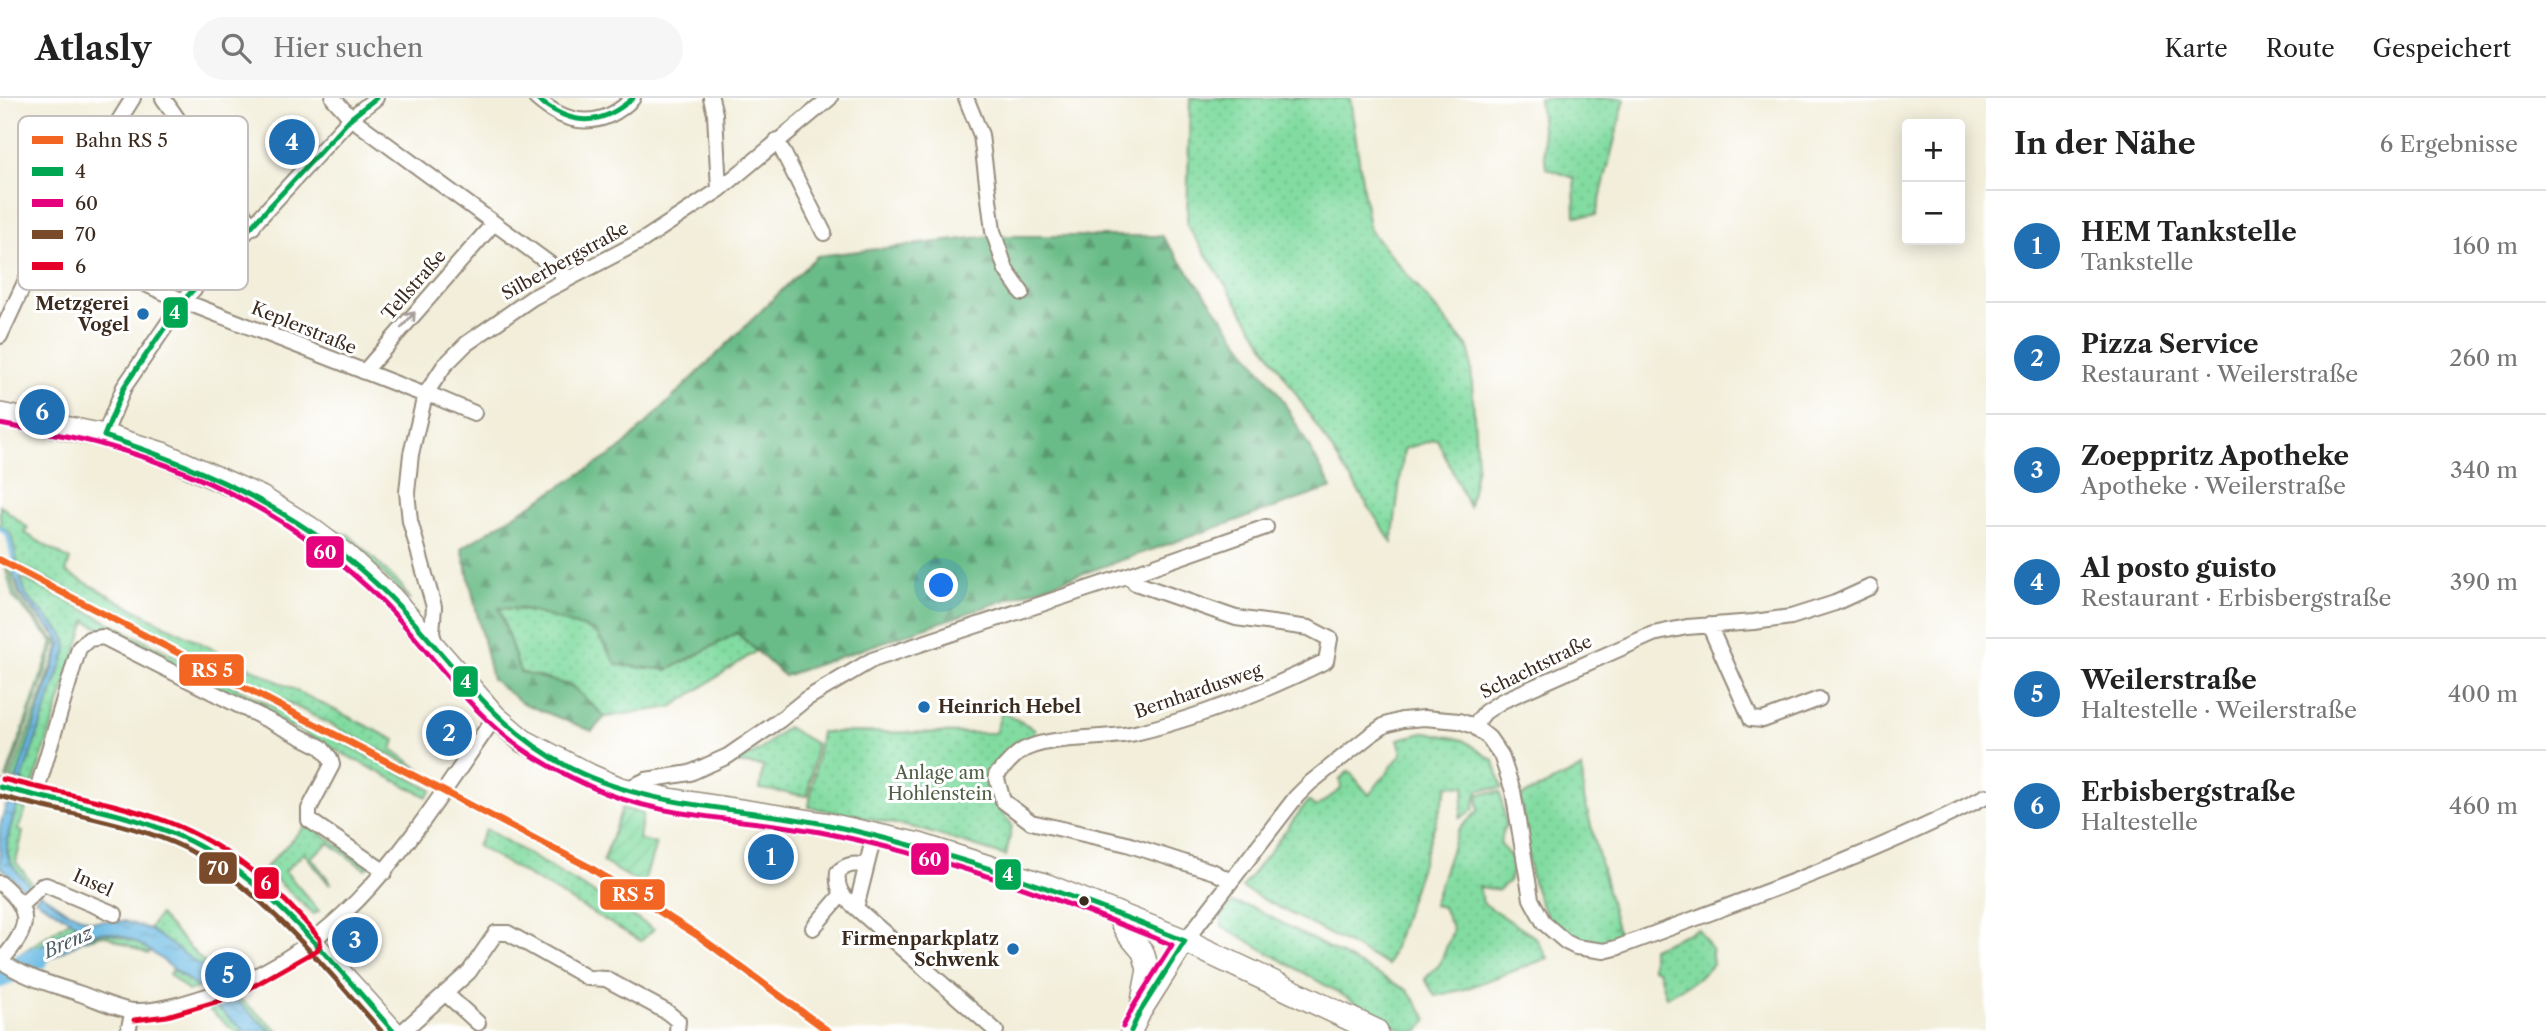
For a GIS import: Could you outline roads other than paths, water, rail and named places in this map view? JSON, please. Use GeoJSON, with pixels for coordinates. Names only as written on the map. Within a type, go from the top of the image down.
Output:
{"type":"FeatureCollection","features":[{"type":"Feature","properties":{"kind":"main road"},"geometry":{"type":"LineString","coordinates":[[0,415],[104,436],[162,454],[261,498],[309,528],[346,556],[392,599],[495,717],[523,741],[560,762],[669,800],[824,824],[919,845],[1047,886],[1185,941],[1376,1031]]}},
{"type":"Feature","properties":{"kind":"main road"},"geometry":{"type":"LineString","coordinates":[[17,792],[151,825],[191,841],[243,874],[313,943],[393,1031]]}},
{"type":"Feature","properties":{"kind":"main road"},"geometry":{"type":"LineString","coordinates":[[1115,912],[1127,933],[1143,952],[1148,970],[1135,1021]]}},
{"type":"Feature","properties":{"kind":"main road"},"geometry":{"type":"LineString","coordinates":[[1135,1021],[1185,941]]}},
{"type":"Feature","properties":{"kind":"street"},"geometry":{"type":"LineString","coordinates":[[122,116],[133,98]]}},
{"type":"Feature","properties":{"kind":"street"},"geometry":{"type":"LineString","coordinates":[[163,98],[176,116]]}},
{"type":"Feature","properties":{"kind":"street"},"geometry":{"type":"LineString","coordinates":[[333,98],[351,118],[569,278]]}},
{"type":"Feature","properties":{"kind":"street"},"geometry":{"type":"LineString","coordinates":[[248,232],[351,118],[376,98]]}},
{"type":"Feature","properties":{"kind":"street"},"geometry":{"type":"LineString","coordinates":[[536,98],[564,118],[583,122],[623,109],[633,98]]}},
{"type":"Feature","properties":{"kind":"street"},"geometry":{"type":"LineString","coordinates":[[711,98],[715,114],[719,190]]}},
{"type":"Feature","properties":{"kind":"street","name":"Silberbergstraße"},"geometry":{"type":"LineString","coordinates":[[436,652],[432,632],[434,607],[411,521],[407,492],[411,454],[425,396],[444,366],[466,344],[533,298],[643,240],[719,190],[777,140],[810,105],[830,98]]}},
{"type":"Feature","properties":{"kind":"street"},"geometry":{"type":"LineString","coordinates":[[966,98],[981,135],[993,231],[1006,270],[1022,293]]}},
{"type":"Feature","properties":{"kind":"street"},"geometry":{"type":"LineString","coordinates":[[777,140],[824,233]]}},
{"type":"Feature","properties":{"kind":"street"},"geometry":{"type":"LineString","coordinates":[[248,220],[253,227]]}},
{"type":"Feature","properties":{"kind":"street","name":"Tellstraße"},"geometry":{"type":"LineString","coordinates":[[364,372],[493,224]]}},
{"type":"Feature","properties":{"kind":"street"},"geometry":{"type":"LineString","coordinates":[[0,336],[21,290]]}},
{"type":"Feature","properties":{"kind":"street","name":"Keplerstraße"},"geometry":{"type":"LineString","coordinates":[[159,290],[474,413]]}},
{"type":"Feature","properties":{"kind":"street"},"geometry":{"type":"LineString","coordinates":[[104,436],[124,387],[193,290]]}},
{"type":"Feature","properties":{"kind":"street"},"geometry":{"type":"LineString","coordinates":[[631,787],[667,775],[690,773],[728,756],[806,699],[872,660],[1266,527]]}},
{"type":"Feature","properties":{"kind":"street","name":"Bernhardusweg"},"geometry":{"type":"LineString","coordinates":[[1129,575],[1135,583],[1236,618],[1309,628],[1330,639],[1326,661],[1280,684],[1212,711],[1133,734],[1053,741],[1021,751],[996,775],[1003,801],[1031,822],[1127,844],[1214,872],[1230,881]]}},
{"type":"Feature","properties":{"kind":"street","name":"Schachtstraße"},"geometry":{"type":"LineString","coordinates":[[1185,941],[1296,797],[1377,730],[1410,718],[1450,720],[1474,726],[1485,712],[1502,701],[1640,639],[1667,630],[1791,617],[1835,603],[1870,587]]}},
{"type":"Feature","properties":{"kind":"street"},"geometry":{"type":"LineString","coordinates":[[1709,625],[1751,719],[1763,720],[1819,699]]}},
{"type":"Feature","properties":{"kind":"street"},"geometry":{"type":"LineString","coordinates":[[17,792],[79,648],[89,639],[103,637],[321,747],[332,765],[309,809],[309,820],[385,872]]}},
{"type":"Feature","properties":{"kind":"street"},"geometry":{"type":"LineString","coordinates":[[0,883],[14,894],[30,897],[21,937],[3,962],[24,975],[133,1011],[165,1007],[233,988],[313,943],[368,892],[495,717]]}},
{"type":"Feature","properties":{"kind":"street"},"geometry":{"type":"LineString","coordinates":[[1474,726],[1495,745],[1507,767],[1528,887],[1536,912],[1549,928],[1566,942],[1591,950],[1616,948],[1852,858],[1928,826],[1986,796]]}},
{"type":"Feature","properties":{"kind":"street"},"geometry":{"type":"LineString","coordinates":[[856,908],[874,836]]}},
{"type":"Feature","properties":{"kind":"street"},"geometry":{"type":"LineString","coordinates":[[866,866],[855,863],[838,872],[837,884],[842,894],[996,1031]]}},
{"type":"Feature","properties":{"kind":"street","name":"Insel"},"geometry":{"type":"LineString","coordinates":[[30,897],[43,885],[49,885],[114,914]]}},
{"type":"Feature","properties":{"kind":"street"},"geometry":{"type":"LineString","coordinates":[[813,928],[842,894]]}},
{"type":"Feature","properties":{"kind":"street"},"geometry":{"type":"LineString","coordinates":[[403,1031],[469,972],[496,933],[508,933],[588,978],[606,979],[667,1012],[678,1021],[677,1031]]}},
{"type":"Feature","properties":{"kind":"street"},"geometry":{"type":"LineString","coordinates":[[445,993],[478,1023]]}},
{"type":"Feature","properties":{"kind":"street"},"geometry":{"type":"LineString","coordinates":[[128,1031],[133,1011]]}},
{"type":"Feature","properties":{"kind":"water"},"geometry":{"type":"Polygon","coordinates":[[[15,574],[20,577],[27,597],[64,635],[67,649],[21,782],[16,780],[61,644],[59,638],[21,596],[15,574]]]}},
{"type":"Feature","properties":{"kind":"water"},"geometry":{"type":"Polygon","coordinates":[[[7,803],[17,806],[7,851],[14,867],[32,888],[29,894],[0,866],[0,827],[7,803]]]}},
{"type":"Feature","properties":{"kind":"water"},"geometry":{"type":"Polygon","coordinates":[[[40,893],[65,910],[90,921],[124,921],[149,929],[221,980],[198,988],[150,951],[110,933],[96,933],[29,970],[13,962],[77,924],[35,899],[40,893]]]}},
{"type":"Feature","properties":{"kind":"water"},"geometry":{"type":"Polygon","coordinates":[[[234,999],[271,1031],[245,1031],[215,1006],[234,999]]]}},
{"type":"Feature","properties":{"kind":"waterway"},"geometry":{"type":"LineString","coordinates":[[0,528],[8,535],[18,579]]}},
{"type":"Feature","properties":{"kind":"waterway","name":"Brenz"},"geometry":{"type":"LineString","coordinates":[[0,976],[37,958]]}},
{"type":"Feature","properties":{"kind":"place","name":"Al posto guisto"},"geometry":{"type":"Point","coordinates":[292,142]}},
{"type":"Feature","properties":{"kind":"place","name":"Metzgerei Vogel"},"geometry":{"type":"Point","coordinates":[143,314]}},
{"type":"Feature","properties":{"kind":"place","name":"Erbisbergstraße"},"geometry":{"type":"Point","coordinates":[42,412]}},
{"type":"Feature","properties":{"kind":"place","name":"Heinrich Hebel"},"geometry":{"type":"Point","coordinates":[924,707]}},
{"type":"Feature","properties":{"kind":"place","name":"Pizza Service"},"geometry":{"type":"Point","coordinates":[449,733]}},
{"type":"Feature","properties":{"kind":"place","name":"HEM Tankstelle"},"geometry":{"type":"Point","coordinates":[771,857]}},
{"type":"Feature","properties":{"kind":"place","name":"Zoeppritz Apotheke"},"geometry":{"type":"Point","coordinates":[355,940]}},
{"type":"Feature","properties":{"kind":"place","name":"Firmenparkplatz Schwenk"},"geometry":{"type":"Point","coordinates":[1013,949]}},
{"type":"Feature","properties":{"kind":"place","name":"Weilerstraße"},"geometry":{"type":"Point","coordinates":[228,975]}},
{"type":"Feature","properties":{"kind":"park label","name":"Anlage am Hohlenstein"},"geometry":{"type":"Point","coordinates":[940,783]}}]}
